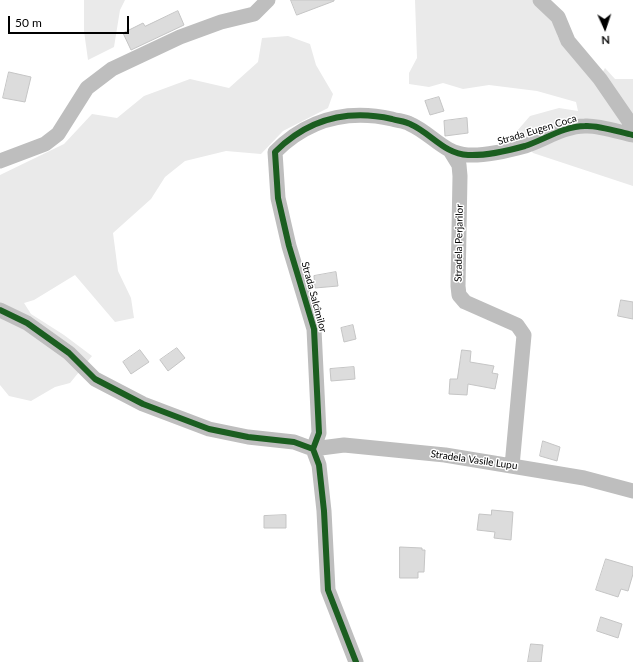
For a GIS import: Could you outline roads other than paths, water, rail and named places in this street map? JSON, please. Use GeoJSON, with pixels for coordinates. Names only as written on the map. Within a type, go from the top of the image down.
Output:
{"type":"FeatureCollection","features":[{"type":"Feature","properties":{"kind":"street"},"geometry":{"type":"LineString","coordinates":[[0,161],[45,144],[58,134],[87,88],[112,69],[180,37],[221,22],[254,14],[268,0]]}},
{"type":"Feature","properties":{"kind":"street"},"geometry":{"type":"LineString","coordinates":[[540,0],[558,17],[568,41],[600,79],[633,127]]}},
{"type":"Feature","properties":{"kind":"street","name":"Strada Eugen Coca"},"geometry":{"type":"LineString","coordinates":[[275,152],[288,139],[312,126],[346,115],[382,117],[410,124],[450,152],[467,155],[495,153],[525,146],[554,134],[585,126],[633,135]]}},
{"type":"Feature","properties":{"kind":"street","name":"Strada Salcîmilor"},"geometry":{"type":"LineString","coordinates":[[275,152],[278,198],[289,246],[314,328],[319,433],[312,449]]}},
{"type":"Feature","properties":{"kind":"street","name":"Stradela Perjarilor"},"geometry":{"type":"LineString","coordinates":[[450,152],[460,165],[459,295],[465,302],[517,325],[524,335],[512,466]]}},
{"type":"Feature","properties":{"kind":"street"},"geometry":{"type":"LineString","coordinates":[[0,310],[27,323],[68,353],[95,379],[143,404],[208,429],[248,437],[294,442],[312,449],[319,465],[323,503],[328,590],[356,662]]}},
{"type":"Feature","properties":{"kind":"street","name":"Stradela Vasile Lupu"},"geometry":{"type":"LineString","coordinates":[[312,449],[344,445],[445,455],[584,478],[633,491]]}}]}
